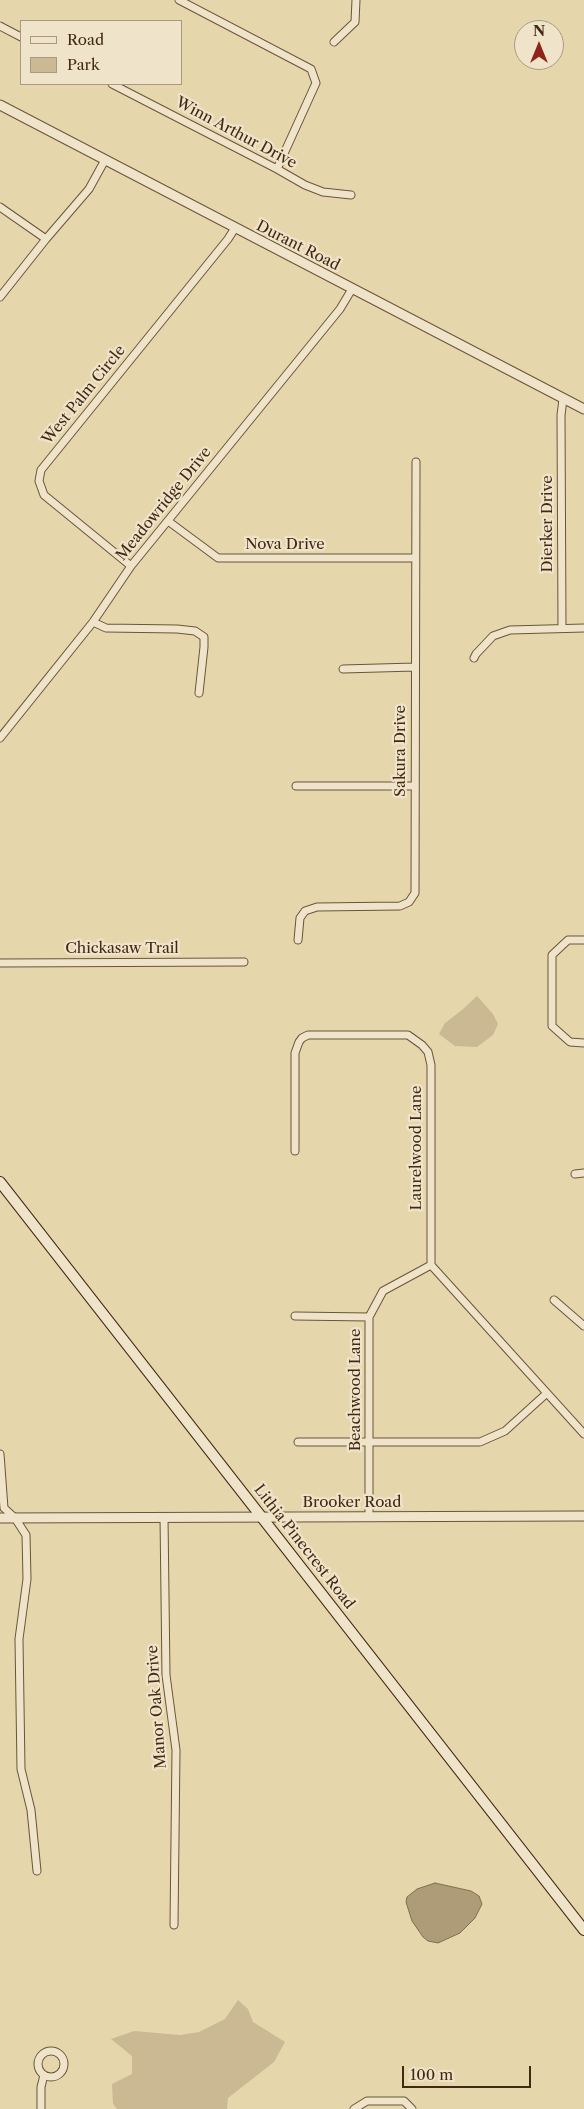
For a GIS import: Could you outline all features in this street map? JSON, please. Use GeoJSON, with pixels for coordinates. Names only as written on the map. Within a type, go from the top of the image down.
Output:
{"type":"FeatureCollection","features":[{"type":"Feature","properties":{"kind":"main road","name":"Lithia Pinecrest Road"},"geometry":{"type":"LineString","coordinates":[[0,1182],[584,1930]]}},
{"type":"Feature","properties":{"kind":"street"},"geometry":{"type":"LineString","coordinates":[[179,0],[311,69],[316,83],[277,169]]}},
{"type":"Feature","properties":{"kind":"street"},"geometry":{"type":"LineString","coordinates":[[334,42],[355,22],[356,0]]}},
{"type":"Feature","properties":{"kind":"street"},"geometry":{"type":"LineString","coordinates":[[0,26],[20,36]]}},
{"type":"Feature","properties":{"kind":"street","name":"Winn Arthur Drive"},"geometry":{"type":"LineString","coordinates":[[114,85],[305,185],[323,192],[350,195]]}},
{"type":"Feature","properties":{"kind":"street","name":"Durant Road"},"geometry":{"type":"LineString","coordinates":[[0,106],[584,410]]}},
{"type":"Feature","properties":{"kind":"street"},"geometry":{"type":"LineString","coordinates":[[0,297],[89,189],[105,160]]}},
{"type":"Feature","properties":{"kind":"street"},"geometry":{"type":"LineString","coordinates":[[0,207],[46,239]]}},
{"type":"Feature","properties":{"kind":"street","name":"West Palm Circle"},"geometry":{"type":"LineString","coordinates":[[131,566],[44,495],[39,480],[41,470],[235,228]]}},
{"type":"Feature","properties":{"kind":"street","name":"Meadowridge Drive"},"geometry":{"type":"LineString","coordinates":[[0,738],[94,622],[131,566],[334,317],[352,290]]}},
{"type":"Feature","properties":{"kind":"street","name":"Dierker Drive"},"geometry":{"type":"LineString","coordinates":[[562,628],[561,415],[563,399]]}},
{"type":"Feature","properties":{"kind":"street","name":"Sakura Drive"},"geometry":{"type":"LineString","coordinates":[[298,940],[300,918],[305,911],[317,907],[400,906],[409,902],[415,893],[416,462]]}},
{"type":"Feature","properties":{"kind":"street","name":"Nova Drive"},"geometry":{"type":"LineString","coordinates":[[168,521],[218,558],[415,558]]}},
{"type":"Feature","properties":{"kind":"street"},"geometry":{"type":"LineString","coordinates":[[94,622],[106,628],[195,631],[204,637],[198,694]]}},
{"type":"Feature","properties":{"kind":"street"},"geometry":{"type":"LineString","coordinates":[[474,658],[493,636],[510,630],[584,628]]}},
{"type":"Feature","properties":{"kind":"street"},"geometry":{"type":"LineString","coordinates":[[343,668],[415,667]]}},
{"type":"Feature","properties":{"kind":"street"},"geometry":{"type":"LineString","coordinates":[[296,786],[415,786]]}},
{"type":"Feature","properties":{"kind":"street"},"geometry":{"type":"LineString","coordinates":[[584,940],[568,940],[552,955],[552,1026],[570,1042],[584,1043]]}},
{"type":"Feature","properties":{"kind":"street","name":"Chickasaw Trail"},"geometry":{"type":"LineString","coordinates":[[0,963],[244,962]]}},
{"type":"Feature","properties":{"kind":"street","name":"Laurelwood Lane"},"geometry":{"type":"LineString","coordinates":[[295,1151],[295,1053],[302,1038],[308,1035],[408,1035],[417,1041],[428,1052],[431,1065],[431,1264]]}},
{"type":"Feature","properties":{"kind":"street"},"geometry":{"type":"LineString","coordinates":[[575,1174],[584,1173]]}},
{"type":"Feature","properties":{"kind":"street"},"geometry":{"type":"LineString","coordinates":[[431,1264],[584,1434]]}},
{"type":"Feature","properties":{"kind":"street","name":"Beachwood Lane"},"geometry":{"type":"LineString","coordinates":[[369,1517],[369,1318],[383,1291],[431,1264]]}},
{"type":"Feature","properties":{"kind":"street"},"geometry":{"type":"LineString","coordinates":[[554,1300],[584,1326]]}},
{"type":"Feature","properties":{"kind":"street"},"geometry":{"type":"LineString","coordinates":[[295,1316],[369,1318]]}},
{"type":"Feature","properties":{"kind":"street"},"geometry":{"type":"LineString","coordinates":[[298,1442],[480,1442],[505,1431],[547,1393]]}},
{"type":"Feature","properties":{"kind":"street"},"geometry":{"type":"LineString","coordinates":[[0,1454],[4,1508],[15,1518],[26,1534],[27,1579],[19,1639],[21,1769],[31,1810],[37,1871]]}},
{"type":"Feature","properties":{"kind":"street","name":"Brooker Road"},"geometry":{"type":"LineString","coordinates":[[0,1518],[584,1516]]}},
{"type":"Feature","properties":{"kind":"street","name":"Manor Oak Drive"},"geometry":{"type":"LineString","coordinates":[[164,1517],[166,1675],[176,1750],[174,1925]]}},
{"type":"Feature","properties":{"kind":"street"},"geometry":{"type":"LineString","coordinates":[[42,2109],[41,2087],[44,2075]]}},
{"type":"Feature","properties":{"kind":"street"},"geometry":{"type":"LineString","coordinates":[[354,2109],[367,2101],[404,2101],[412,2109]]}},
{"type":"Feature","properties":{"kind":"green space"},"geometry":{"type":"Polygon","coordinates":[[[477,996],[493,1014],[498,1024],[493,1035],[477,1047],[455,1046],[439,1034],[445,1023],[477,996]]]}},
{"type":"Feature","properties":{"kind":"green space"},"geometry":{"type":"Polygon","coordinates":[[[238,2000],[248,2009],[253,2022],[285,2042],[274,2062],[228,2098],[227,2109],[117,2109],[113,2104],[112,2084],[132,2074],[132,2056],[111,2039],[134,2031],[180,2035],[199,2032],[225,2019],[238,2000]]]}},
{"type":"Feature","properties":{"kind":"shaded area"},"geometry":{"type":"Polygon","coordinates":[[[435,1883],[471,1891],[479,1896],[482,1904],[475,1918],[460,1933],[438,1943],[428,1941],[423,1937],[412,1921],[406,1902],[407,1897],[417,1889],[435,1883]]]}}]}
